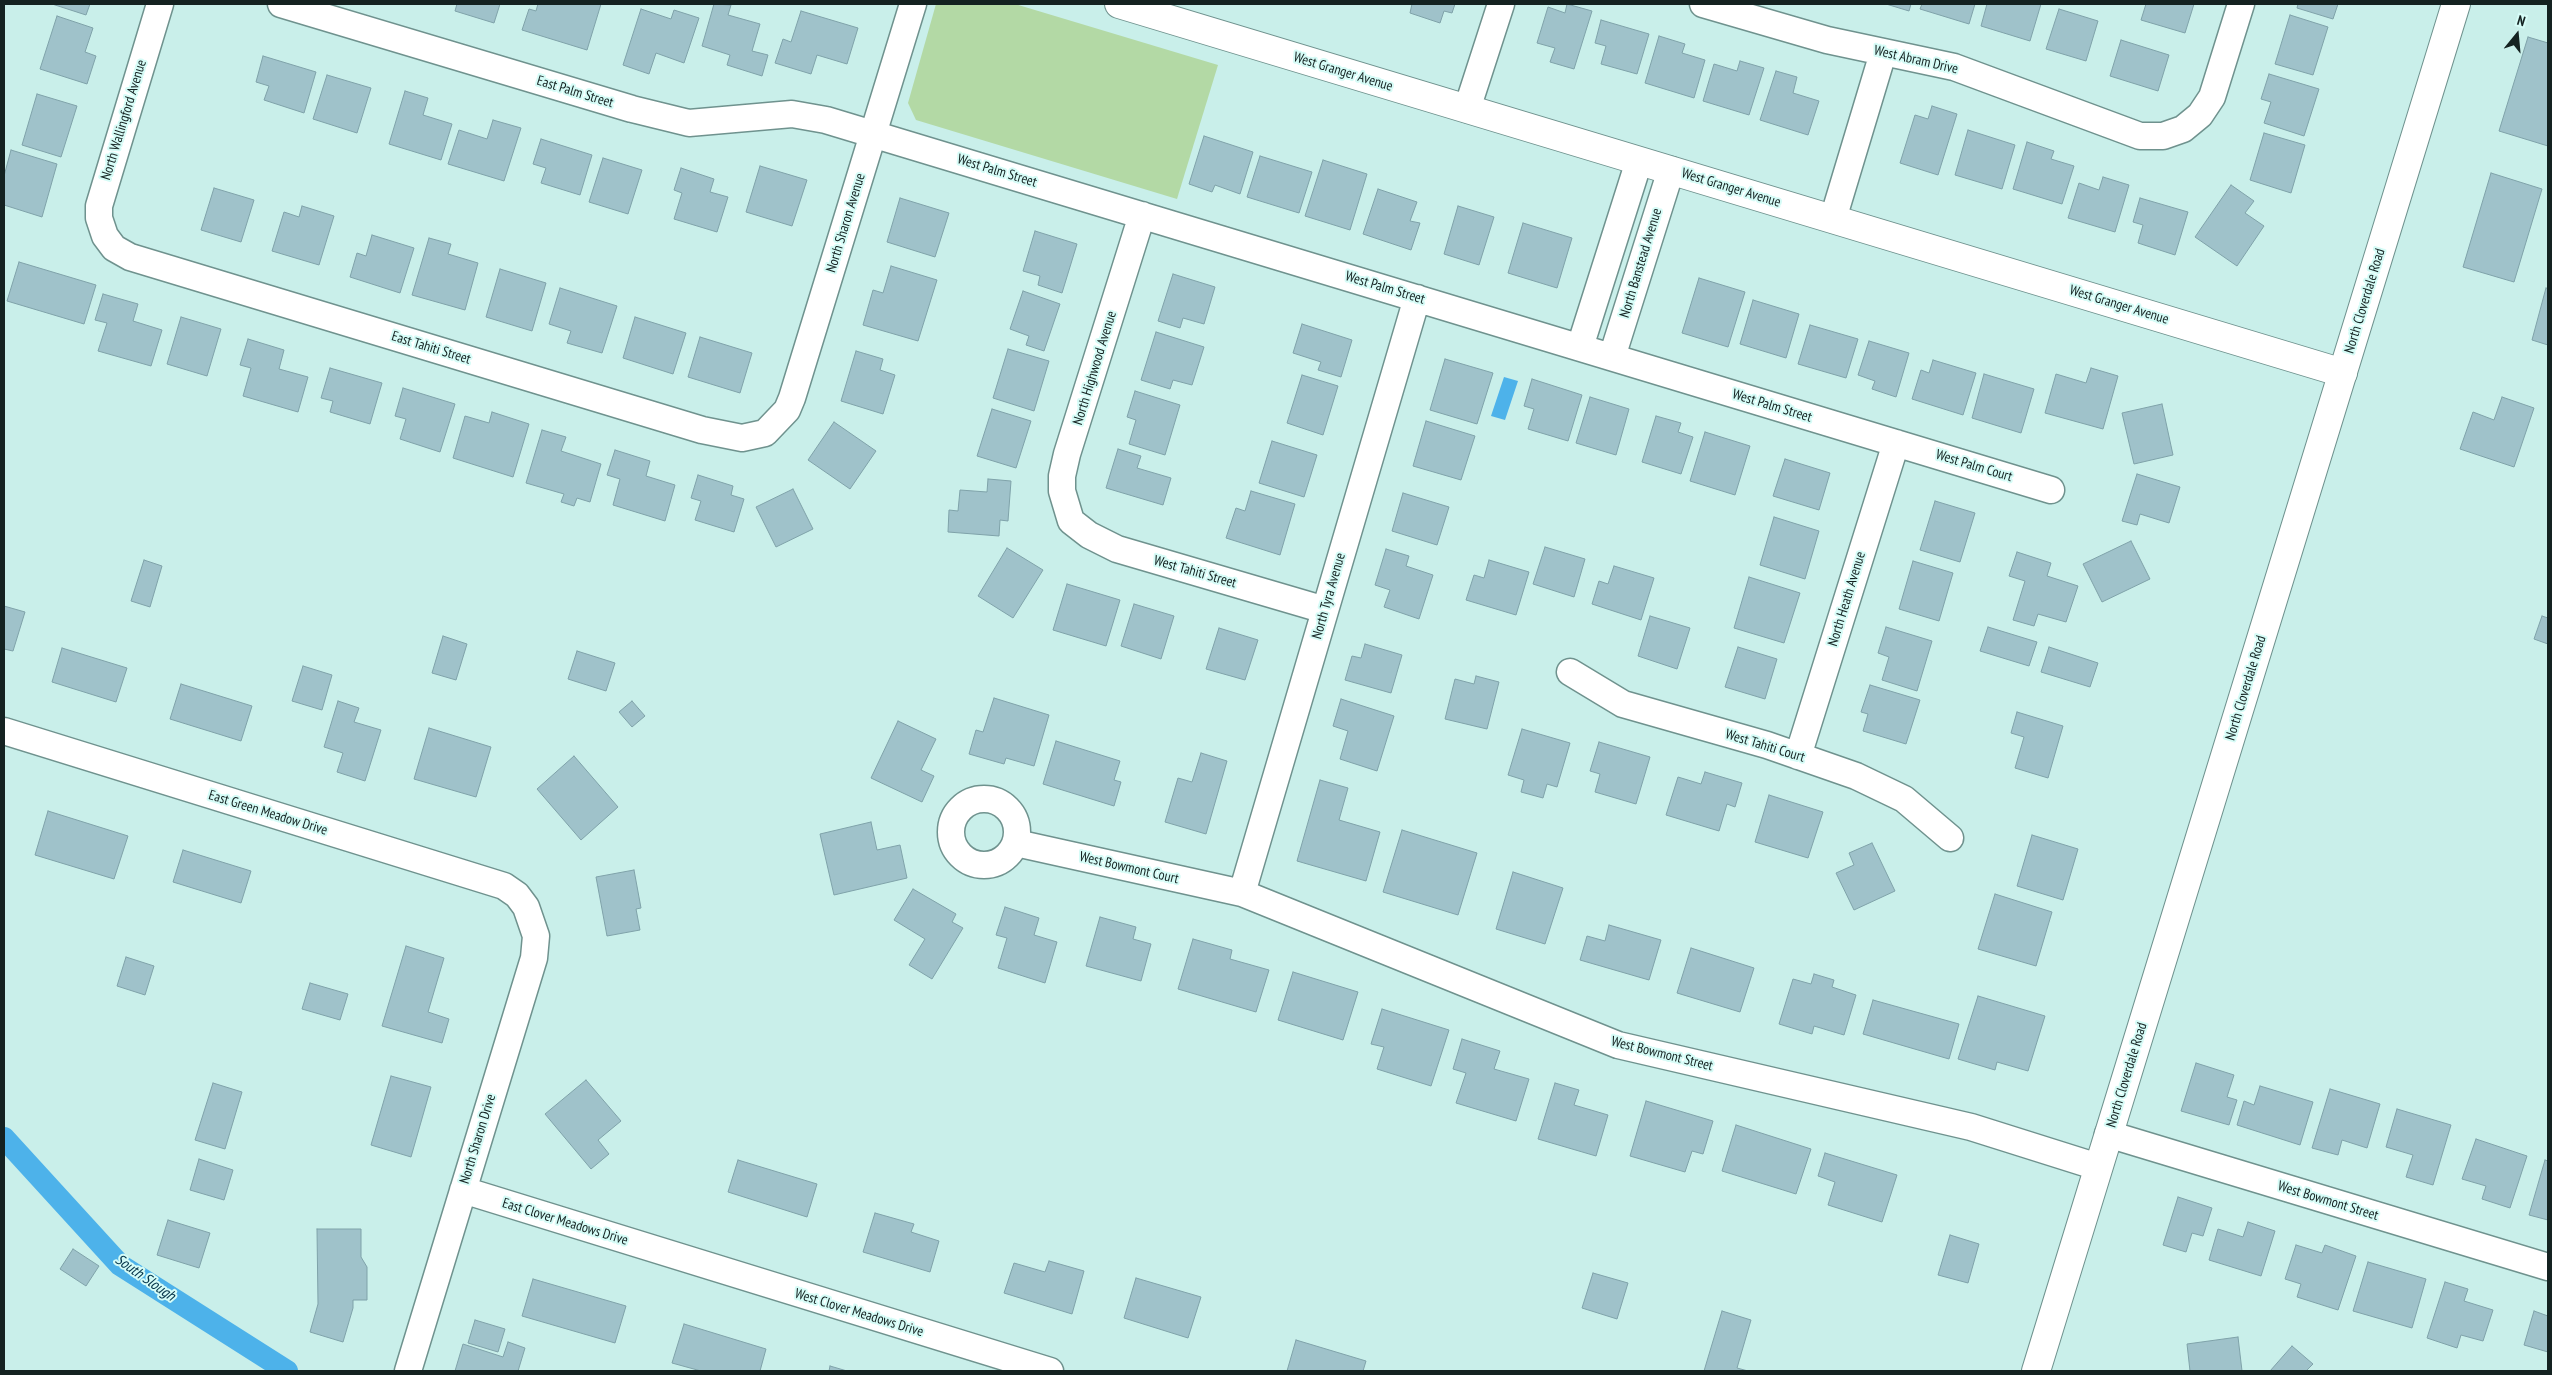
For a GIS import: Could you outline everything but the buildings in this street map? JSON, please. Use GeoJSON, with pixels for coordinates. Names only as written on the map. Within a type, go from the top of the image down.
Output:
{"type":"FeatureCollection","features":[{"type":"Feature","properties":{"kind":"main road","name":"West Granger Avenue"},"geometry":{"type":"LineString","coordinates":[[1119,4],[2343,373]]}},
{"type":"Feature","properties":{"kind":"main road","name":"North Cloverdale Road"},"geometry":{"type":"LineString","coordinates":[[2036,1371],[2456,4]]}},
{"type":"Feature","properties":{"kind":"street","name":"North Wallingford Avenue"},"geometry":{"type":"LineString","coordinates":[[105,236],[99,218],[101,194],[160,4]]}},
{"type":"Feature","properties":{"kind":"street","name":"East Palm Street"},"geometry":{"type":"LineString","coordinates":[[281,4],[689,124],[792,114],[826,120],[874,134]]}},
{"type":"Feature","properties":{"kind":"street","name":"North Sharon Avenue"},"geometry":{"type":"LineString","coordinates":[[765,433],[787,410],[792,398],[913,4]]}},
{"type":"Feature","properties":{"kind":"street"},"geometry":{"type":"LineString","coordinates":[[1466,109],[1501,4]]}},
{"type":"Feature","properties":{"kind":"street","name":"West Abram Drive"},"geometry":{"type":"LineString","coordinates":[[1715,6],[1827,40],[1954,67],[2140,136],[2163,136],[2183,129],[2200,115],[2212,97],[2241,4]]}},
{"type":"Feature","properties":{"kind":"street"},"geometry":{"type":"LineString","coordinates":[[1833,219],[1883,53]]}},
{"type":"Feature","properties":{"kind":"street","name":"West Palm Street"},"geometry":{"type":"LineString","coordinates":[[874,134],[1896,443]]}},
{"type":"Feature","properties":{"kind":"street"},"geometry":{"type":"LineString","coordinates":[[1580,347],[1639,161]]}},
{"type":"Feature","properties":{"kind":"street","name":"North Banstead Avenue"},"geometry":{"type":"LineString","coordinates":[[1612,357],[1670,170]]}},
{"type":"Feature","properties":{"kind":"street","name":"North Highwood Avenue"},"geometry":{"type":"LineString","coordinates":[[1071,521],[1062,491],[1062,476],[1067,454],[1142,215]]}},
{"type":"Feature","properties":{"kind":"street","name":"East Tahiti Street"},"geometry":{"type":"LineString","coordinates":[[105,236],[114,248],[130,257],[702,430],[742,438],[765,433]]}},
{"type":"Feature","properties":{"kind":"street","name":"North Tyra Avenue"},"geometry":{"type":"LineString","coordinates":[[1242,893],[1417,298]]}},
{"type":"Feature","properties":{"kind":"street","name":"West Palm Court"},"geometry":{"type":"LineString","coordinates":[[1896,443],[2052,490]]}},
{"type":"Feature","properties":{"kind":"street","name":"North Heath Avenue"},"geometry":{"type":"LineString","coordinates":[[1798,756],[1896,443]]}},
{"type":"Feature","properties":{"kind":"street","name":"West Tahiti Street"},"geometry":{"type":"LineString","coordinates":[[1071,521],[1090,535],[1117,549],[1325,610]]}},
{"type":"Feature","properties":{"kind":"street","name":"West Tahiti Court"},"geometry":{"type":"LineString","coordinates":[[1570,672],[1622,704],[1798,756],[1856,776],[1904,800],[1950,838]]}},
{"type":"Feature","properties":{"kind":"street","name":"East Green Meadow Drive"},"geometry":{"type":"LineString","coordinates":[[4,731],[504,886],[517,895],[526,907]]}},
{"type":"Feature","properties":{"kind":"street","name":"West Bowmont Court"},"geometry":{"type":"LineString","coordinates":[[1016,843],[1242,893]]}},
{"type":"Feature","properties":{"kind":"street","name":"West Bowmont Street"},"geometry":{"type":"LineString","coordinates":[[1242,893],[1618,1045],[1971,1127],[2098,1166]]}},
{"type":"Feature","properties":{"kind":"street","name":"North Sharon Drive"},"geometry":{"type":"LineString","coordinates":[[408,1371],[534,958],[536,936],[526,907]]}},
{"type":"Feature","properties":{"kind":"street","name":"West Bowmont Street"},"geometry":{"type":"LineString","coordinates":[[2108,1134],[2548,1267]]}},
{"type":"Feature","properties":{"kind":"street","name":"East Clover Meadows Drive"},"geometry":{"type":"LineString","coordinates":[[463,1190],[668,1254]]}},
{"type":"Feature","properties":{"kind":"street","name":"West Clover Meadows Drive"},"geometry":{"type":"LineString","coordinates":[[668,1254],[1050,1371]]}},
{"type":"Feature","properties":{"kind":"green space"},"geometry":{"type":"Polygon","coordinates":[[[936,4],[1015,4],[1218,65],[1177,199],[916,120],[908,103],[936,4]]]}},
{"type":"Feature","properties":{"kind":"water"},"geometry":{"type":"Polygon","coordinates":[[[1504,377],[1518,381],[1505,420],[1491,416],[1504,377]]]}},
{"type":"Feature","properties":{"kind":"waterway","name":"South Slough"},"geometry":{"type":"LineString","coordinates":[[4,1138],[120,1265],[287,1371]]}}]}
